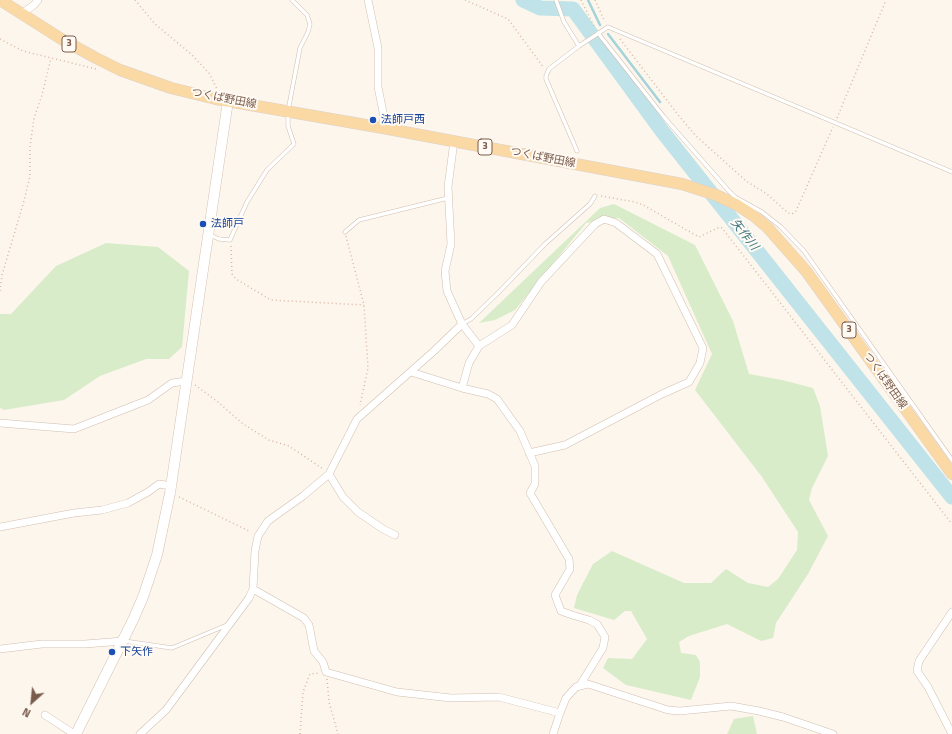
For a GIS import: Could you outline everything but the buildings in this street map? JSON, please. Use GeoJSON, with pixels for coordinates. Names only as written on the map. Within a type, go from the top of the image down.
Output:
{"type":"FeatureCollection","features":[{"type":"Feature","properties":{"kind":"main road","name":"つくば野田線"},"geometry":{"type":"LineString","coordinates":[[0,0],[63,40],[120,70],[171,88],[216,99],[454,141],[682,184],[735,202],[768,228],[806,271],[952,474]]}},
{"type":"Feature","properties":{"kind":"street"},"geometry":{"type":"LineString","coordinates":[[21,14],[34,5],[38,0]]}},
{"type":"Feature","properties":{"kind":"street"},"geometry":{"type":"LineString","coordinates":[[368,0],[378,48],[378,87],[382,112],[382,128]]}},
{"type":"Feature","properties":{"kind":"street"},"geometry":{"type":"LineString","coordinates":[[46,715],[75,734],[123,641],[143,597],[151,575],[162,534],[170,490],[228,101]]}},
{"type":"Feature","properties":{"kind":"street"},"geometry":{"type":"LineString","coordinates":[[454,141],[448,187],[451,244],[445,271],[447,291],[462,324],[479,346]]}},
{"type":"Feature","properties":{"kind":"street"},"geometry":{"type":"LineString","coordinates":[[462,388],[469,363],[479,346],[512,325],[540,282],[596,224],[604,219],[616,223],[657,254],[703,348],[700,363],[689,382],[662,394],[565,445],[529,453]]}},
{"type":"Feature","properties":{"kind":"street"},"geometry":{"type":"LineString","coordinates":[[140,734],[166,710],[228,624],[249,598],[253,589],[255,552],[258,536],[268,521],[303,496],[329,474],[357,419],[411,372],[462,324]]}},
{"type":"Feature","properties":{"kind":"street"},"geometry":{"type":"LineString","coordinates":[[411,372],[462,388],[488,394],[496,399],[520,431],[536,466],[535,484],[530,493],[569,559],[570,569],[555,595],[561,611],[597,624],[605,637],[603,648],[580,685]]}},
{"type":"Feature","properties":{"kind":"street"},"geometry":{"type":"LineString","coordinates":[[0,423],[74,429],[148,400],[172,383],[186,381]]}},
{"type":"Feature","properties":{"kind":"street"},"geometry":{"type":"LineString","coordinates":[[329,474],[343,497],[358,512],[383,529],[395,535]]}},
{"type":"Feature","properties":{"kind":"street"},"geometry":{"type":"LineString","coordinates":[[0,527],[74,513],[102,510],[128,503],[159,484],[170,490]]}},
{"type":"Feature","properties":{"kind":"street"},"geometry":{"type":"LineString","coordinates":[[253,589],[304,618],[309,625],[314,651],[323,662],[326,672],[397,692],[451,698],[499,697],[560,713]]}},
{"type":"Feature","properties":{"kind":"street"},"geometry":{"type":"LineString","coordinates":[[952,612],[919,661],[917,671],[928,687],[952,734]]}},
{"type":"Feature","properties":{"kind":"street"},"geometry":{"type":"LineString","coordinates":[[0,649],[42,644],[85,644],[123,641]]}},
{"type":"Feature","properties":{"kind":"street"},"geometry":{"type":"LineString","coordinates":[[554,734],[566,698],[576,687],[588,684],[668,710],[680,711],[731,706],[759,710],[833,734]]}},
{"type":"Feature","properties":{"kind":"lane"},"geometry":{"type":"LineString","coordinates":[[207,234],[219,239],[230,240],[247,202],[267,170],[294,144],[288,126],[288,111],[300,48],[308,32],[310,24],[307,15],[292,0]]}},
{"type":"Feature","properties":{"kind":"lane"},"geometry":{"type":"LineString","coordinates":[[556,0],[563,18],[579,46]]}},
{"type":"Feature","properties":{"kind":"lane"},"geometry":{"type":"LineString","coordinates":[[576,152],[546,80],[547,73],[579,46],[608,27],[952,172]]}},
{"type":"Feature","properties":{"kind":"lane"},"geometry":{"type":"LineString","coordinates":[[597,34],[664,117],[728,190],[735,202],[762,212],[781,227],[804,251],[952,460]]}},
{"type":"Feature","properties":{"kind":"lane"},"geometry":{"type":"LineString","coordinates":[[462,324],[471,318],[498,293],[545,244],[590,204],[595,196]]}},
{"type":"Feature","properties":{"kind":"lane"},"geometry":{"type":"LineString","coordinates":[[345,232],[359,220],[448,198]]}},
{"type":"Feature","properties":{"kind":"lane"},"geometry":{"type":"LineString","coordinates":[[123,641],[172,648],[228,624]]}},
{"type":"Feature","properties":{"kind":"path"},"geometry":{"type":"LineString","coordinates":[[135,0],[155,24],[191,54],[209,73],[218,88],[216,99]]}},
{"type":"Feature","properties":{"kind":"path"},"geometry":{"type":"LineString","coordinates":[[465,0],[508,19],[547,73]]}},
{"type":"Feature","properties":{"kind":"path"},"geometry":{"type":"LineString","coordinates":[[581,0],[597,34]]}},
{"type":"Feature","properties":{"kind":"path"},"geometry":{"type":"LineString","coordinates":[[595,0],[608,27]]}},
{"type":"Feature","properties":{"kind":"path"},"geometry":{"type":"LineString","coordinates":[[618,32],[620,39],[695,135],[746,181],[767,194],[788,213],[792,214],[796,211],[886,0]]}},
{"type":"Feature","properties":{"kind":"path"},"geometry":{"type":"LineString","coordinates":[[0,39],[23,51],[101,71]]}},
{"type":"Feature","properties":{"kind":"path"},"geometry":{"type":"LineString","coordinates":[[0,291],[2,275],[30,176],[30,146],[34,118],[42,95],[51,58]]}},
{"type":"Feature","properties":{"kind":"path"},"geometry":{"type":"LineString","coordinates":[[595,196],[606,196],[643,205],[699,237],[704,236],[717,228],[722,228],[952,524]]}},
{"type":"Feature","properties":{"kind":"path"},"geometry":{"type":"LineString","coordinates":[[345,232],[364,305],[368,368],[357,419]]}},
{"type":"Feature","properties":{"kind":"path"},"geometry":{"type":"LineString","coordinates":[[230,240],[232,274],[236,279],[271,300],[364,305]]}},
{"type":"Feature","properties":{"kind":"path"},"geometry":{"type":"LineString","coordinates":[[186,381],[218,402],[243,424],[269,440],[289,446],[329,474]]}},
{"type":"Feature","properties":{"kind":"path"},"geometry":{"type":"LineString","coordinates":[[170,490],[258,536]]}},
{"type":"Feature","properties":{"kind":"path"},"geometry":{"type":"LineString","coordinates":[[300,734],[303,692],[310,674],[326,672],[329,702],[338,734]]}},
{"type":"Feature","properties":{"kind":"green space"},"geometry":{"type":"Polygon","coordinates":[[[614,204],[695,245],[733,321],[749,374],[813,388],[820,406],[828,456],[812,488],[809,500],[828,536],[808,574],[776,623],[773,638],[761,641],[727,624],[689,636],[679,642],[681,653],[696,655],[700,662],[700,677],[691,700],[626,685],[603,668],[608,658],[632,659],[647,639],[631,611],[625,611],[614,620],[574,608],[577,595],[593,564],[612,551],[684,583],[711,583],[726,569],[748,583],[768,587],[778,579],[797,550],[798,532],[762,477],[695,390],[712,354],[668,256],[619,218],[586,223],[515,310],[495,320],[479,323],[600,208],[614,204]]]}},
{"type":"Feature","properties":{"kind":"green space"},"geometry":{"type":"Polygon","coordinates":[[[106,243],[158,247],[189,271],[182,347],[169,359],[146,359],[100,376],[64,400],[4,410],[0,408],[0,314],[11,314],[56,266],[106,243]]]}},
{"type":"Feature","properties":{"kind":"green space"},"geometry":{"type":"Polygon","coordinates":[[[753,716],[757,734],[727,734],[734,719],[753,716]]]}},
{"type":"Feature","properties":{"kind":"waterway","name":"矢作川"},"geometry":{"type":"LineString","coordinates":[[523,0],[540,8],[573,9],[662,131],[952,497]]}},
{"type":"Feature","properties":{"kind":"waterway"},"geometry":{"type":"LineString","coordinates":[[588,0],[600,25]]}},
{"type":"Feature","properties":{"kind":"waterway"},"geometry":{"type":"LineString","coordinates":[[608,34],[660,102]]}},
{"type":"Feature","properties":{"kind":"place","name":"法師戸西"},"geometry":{"type":"Point","coordinates":[373,120]}},
{"type":"Feature","properties":{"kind":"place","name":"法師戸"},"geometry":{"type":"Point","coordinates":[203,224]}},
{"type":"Feature","properties":{"kind":"place","name":"下矢作"},"geometry":{"type":"Point","coordinates":[112,652]}}]}
